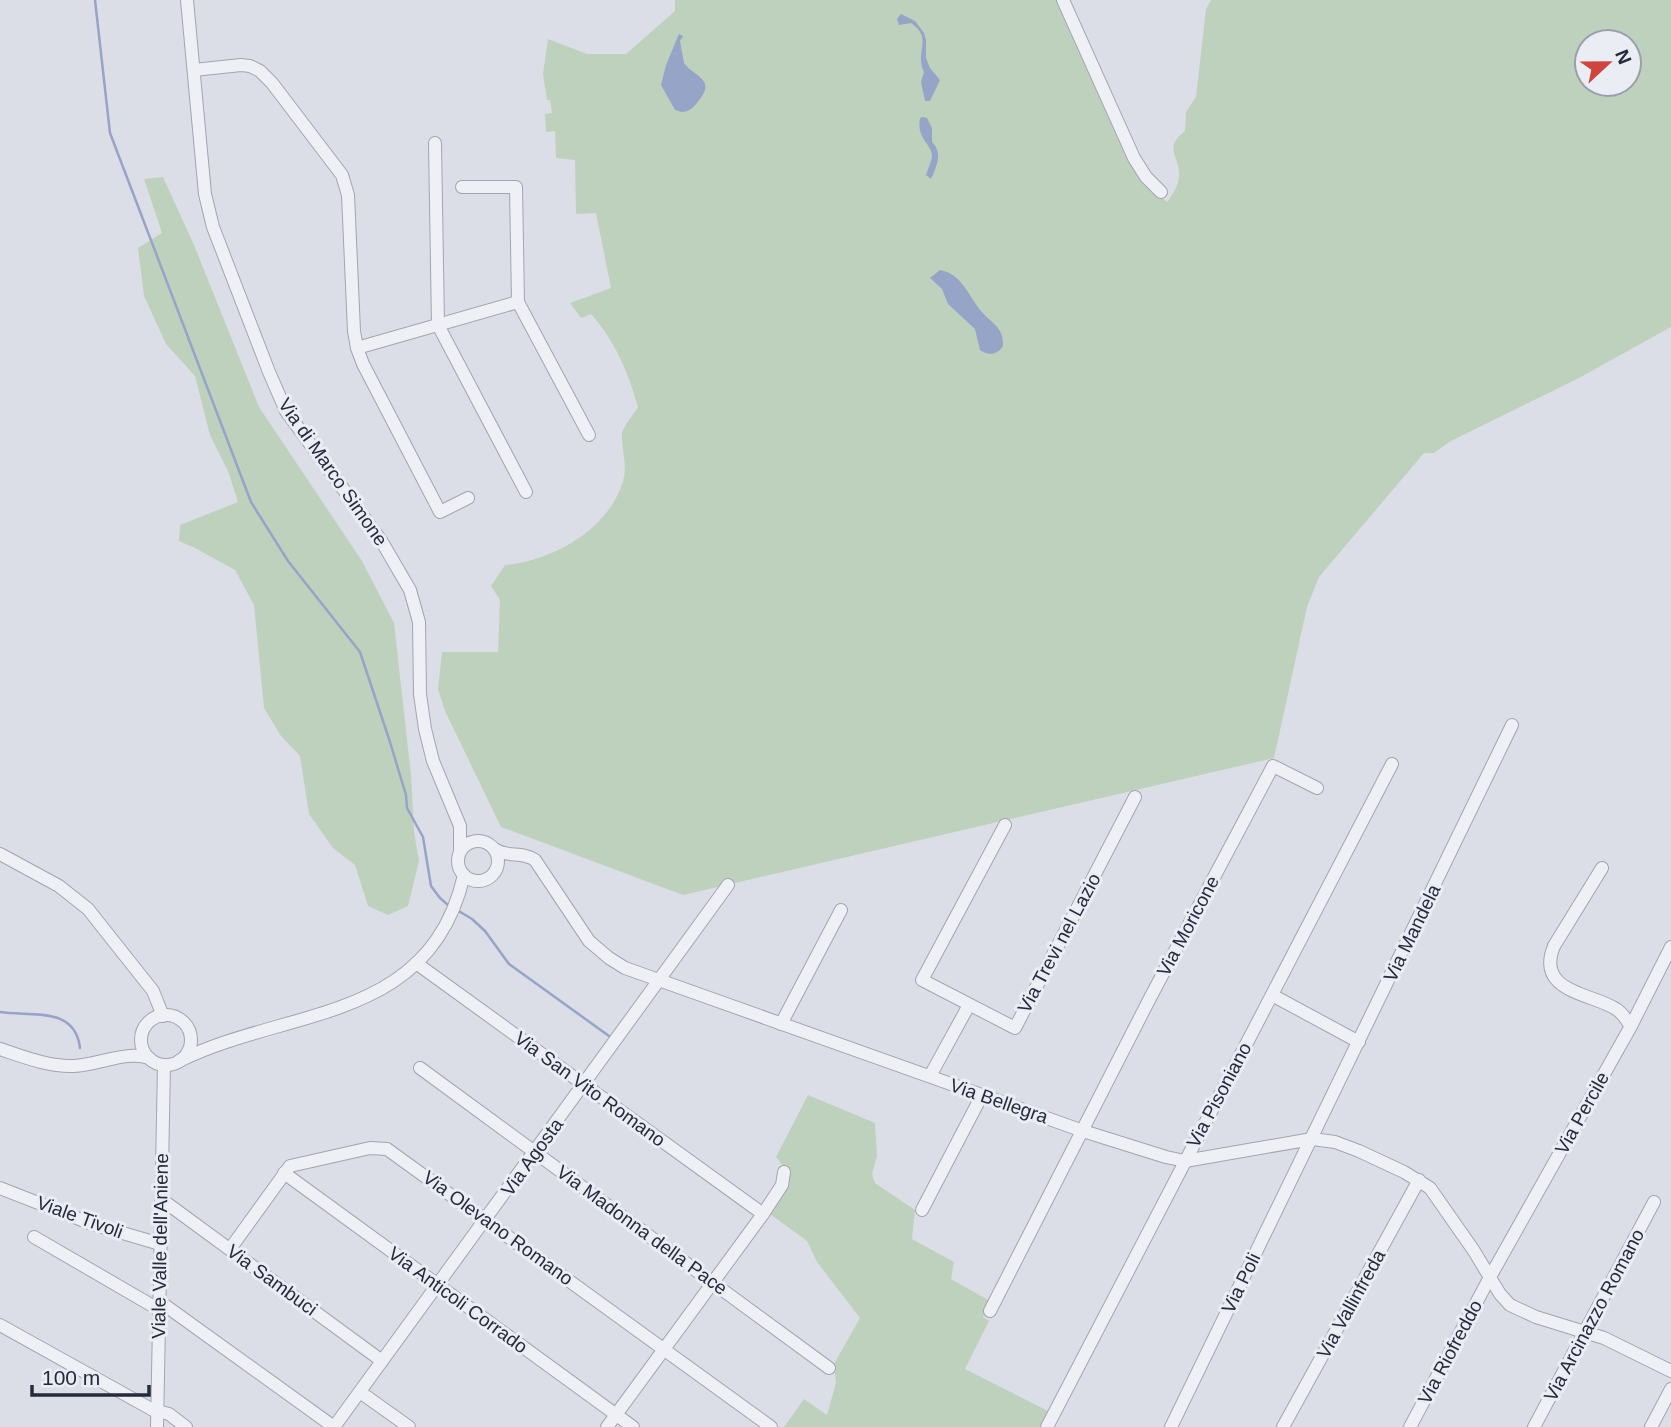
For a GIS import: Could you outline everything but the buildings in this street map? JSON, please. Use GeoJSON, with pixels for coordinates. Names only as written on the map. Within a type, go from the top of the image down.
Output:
{"type":"FeatureCollection","features":[{"type":"Feature","properties":{"kind":"street","name":"Via di Marco Simone"},"geometry":{"type":"LineString","coordinates":[[187,0],[205,194],[218,243],[286,411],[309,446],[387,548],[410,590],[419,622],[420,694],[425,729],[433,761],[457,819],[462,838],[460,851]]}},
{"type":"Feature","properties":{"kind":"street"},"geometry":{"type":"LineString","coordinates":[[1063,0],[1134,158],[1146,177],[1161,192]]}},
{"type":"Feature","properties":{"kind":"street"},"geometry":{"type":"LineString","coordinates":[[194,70],[241,65],[257,69],[272,83],[342,175],[348,195],[354,331],[363,364],[440,512],[468,498]]}},
{"type":"Feature","properties":{"kind":"street"},"geometry":{"type":"LineString","coordinates":[[435,143],[438,325],[526,492]]}},
{"type":"Feature","properties":{"kind":"street"},"geometry":{"type":"LineString","coordinates":[[462,187],[516,187],[518,302],[589,435]]}},
{"type":"Feature","properties":{"kind":"street"},"geometry":{"type":"LineString","coordinates":[[357,348],[518,302]]}},
{"type":"Feature","properties":{"kind":"street","name":"Via Mandela"},"geometry":{"type":"LineString","coordinates":[[1311,1139],[1512,725]]}},
{"type":"Feature","properties":{"kind":"street","name":"Via Pisoniano"},"geometry":{"type":"LineString","coordinates":[[1047,1427],[1392,764]]}},
{"type":"Feature","properties":{"kind":"street","name":"Via Moricone"},"geometry":{"type":"LineString","coordinates":[[1083,1131],[1273,766],[1317,788]]}},
{"type":"Feature","properties":{"kind":"street","name":"Via Trevi nel Lazio"},"geometry":{"type":"LineString","coordinates":[[1005,825],[922,980],[1015,1028],[1135,797]]}},
{"type":"Feature","properties":{"kind":"street","name":"Via di Marco Simone"},"geometry":{"type":"LineString","coordinates":[[457,819],[466,830],[483,842]]}},
{"type":"Feature","properties":{"kind":"street"},"geometry":{"type":"LineString","coordinates":[[482,881],[464,876],[458,864],[460,851],[470,843],[483,842],[494,849],[497,865]]}},
{"type":"Feature","properties":{"kind":"street","name":"Via Bellegra"},"geometry":{"type":"LineString","coordinates":[[494,849],[504,855],[530,857],[540,864],[577,925],[598,950],[625,968],[1083,1131],[1170,1159],[1185,1161],[1311,1139],[1346,1146],[1419,1180],[1435,1195],[1500,1294],[1514,1308],[1540,1319],[1585,1331],[1633,1351],[1671,1371]]}},
{"type":"Feature","properties":{"kind":"street"},"geometry":{"type":"LineString","coordinates":[[0,854],[59,886],[88,909],[153,991],[163,1016]]}},
{"type":"Feature","properties":{"kind":"street"},"geometry":{"type":"LineString","coordinates":[[458,902],[492,875],[497,865],[514,855]]}},
{"type":"Feature","properties":{"kind":"street"},"geometry":{"type":"LineString","coordinates":[[1602,868],[1554,946],[1550,967],[1566,988],[1617,1009],[1631,1026]]}},
{"type":"Feature","properties":{"kind":"street"},"geometry":{"type":"LineString","coordinates":[[0,1049],[39,1061],[71,1066],[132,1055],[149,1058],[164,1065],[225,1041],[350,1005],[381,991],[416,963],[441,932],[458,902],[464,876]]}},
{"type":"Feature","properties":{"kind":"street","name":"Via Agosta"},"geometry":{"type":"LineString","coordinates":[[334,1427],[728,885]]}},
{"type":"Feature","properties":{"kind":"street"},"geometry":{"type":"LineString","coordinates":[[781,1024],[841,910]]}},
{"type":"Feature","properties":{"kind":"street","name":"Via Percile"},"geometry":{"type":"LineString","coordinates":[[1490,1277],[1631,1026],[1671,947]]}},
{"type":"Feature","properties":{"kind":"street","name":"Via San Vito Romano"},"geometry":{"type":"LineString","coordinates":[[416,963],[764,1214]]}},
{"type":"Feature","properties":{"kind":"street"},"geometry":{"type":"LineString","coordinates":[[1272,995],[1359,1042]]}},
{"type":"Feature","properties":{"kind":"street"},"geometry":{"type":"LineString","coordinates":[[930,1076],[970,1004]]}},
{"type":"Feature","properties":{"kind":"street"},"geometry":{"type":"LineString","coordinates":[[121,1057],[135,1047],[147,1024],[163,1016],[177,1018],[188,1027],[189,1049],[179,1061]]}},
{"type":"Feature","properties":{"kind":"street"},"geometry":{"type":"LineString","coordinates":[[190,1034],[197,1039],[225,1041]]}},
{"type":"Feature","properties":{"kind":"street"},"geometry":{"type":"LineString","coordinates":[[142,1036],[144,1051],[149,1058]]}},
{"type":"Feature","properties":{"kind":"street","name":"Viale Valle dell'Aniene"},"geometry":{"type":"LineString","coordinates":[[157,1427],[163,1413],[159,1305],[164,1065]]}},
{"type":"Feature","properties":{"kind":"street","name":"Via Madonna della Pace"},"geometry":{"type":"LineString","coordinates":[[420,1068],[829,1368]]}},
{"type":"Feature","properties":{"kind":"street"},"geometry":{"type":"LineString","coordinates":[[922,1210],[982,1095]]}},
{"type":"Feature","properties":{"kind":"street"},"geometry":{"type":"LineString","coordinates":[[990,1311],[1083,1131]]}},
{"type":"Feature","properties":{"kind":"street","name":"Via Poli"},"geometry":{"type":"LineString","coordinates":[[1171,1427],[1311,1139]]}},
{"type":"Feature","properties":{"kind":"street","name":"Via Olevano Romano"},"geometry":{"type":"LineString","coordinates":[[284,1173],[290,1166],[298,1163],[370,1147],[387,1149],[771,1427]]}},
{"type":"Feature","properties":{"kind":"street"},"geometry":{"type":"LineString","coordinates":[[607,1427],[764,1214],[782,1185],[784,1172]]}},
{"type":"Feature","properties":{"kind":"street"},"geometry":{"type":"LineString","coordinates":[[230,1249],[284,1173]]}},
{"type":"Feature","properties":{"kind":"street","name":"Via Anticoli Corrado"},"geometry":{"type":"LineString","coordinates":[[284,1173],[633,1427]]}},
{"type":"Feature","properties":{"kind":"street","name":"Via Vallinfreda"},"geometry":{"type":"LineString","coordinates":[[1283,1427],[1419,1180]]}},
{"type":"Feature","properties":{"kind":"street","name":"Viale Tivoli"},"geometry":{"type":"LineString","coordinates":[[0,1188],[92,1224],[160,1244]]}},
{"type":"Feature","properties":{"kind":"street","name":"Via Sambuci"},"geometry":{"type":"LineString","coordinates":[[160,1199],[382,1361]]}},
{"type":"Feature","properties":{"kind":"street","name":"Via Arcinazzo Romano"},"geometry":{"type":"LineString","coordinates":[[1534,1427],[1654,1202]]}},
{"type":"Feature","properties":{"kind":"street"},"geometry":{"type":"LineString","coordinates":[[34,1237],[159,1305],[334,1427]]}},
{"type":"Feature","properties":{"kind":"street","name":"Via Riofreddo"},"geometry":{"type":"LineString","coordinates":[[1410,1427],[1490,1277]]}},
{"type":"Feature","properties":{"kind":"street"},"geometry":{"type":"LineString","coordinates":[[0,1325],[186,1427]]}},
{"type":"Feature","properties":{"kind":"street"},"geometry":{"type":"LineString","coordinates":[[1651,1427],[1671,1389]]}},
{"type":"Feature","properties":{"kind":"street"},"geometry":{"type":"LineString","coordinates":[[360,1392],[409,1427]]}},
{"type":"Feature","properties":{"kind":"green space"},"geometry":{"type":"Polygon","coordinates":[[[675,0],[1058,0],[1144,182],[1167,202],[1178,181],[1179,170],[1174,148],[1178,137],[1185,131],[1186,112],[1196,97],[1206,9],[1211,0],[1671,0],[1671,327],[1579,378],[1449,442],[1434,453],[1424,453],[1319,577],[1307,607],[1274,758],[683,895],[501,827],[445,711],[438,689],[442,652],[498,652],[500,600],[491,586],[505,565],[542,557],[578,539],[607,512],[624,477],[623,431],[638,407],[625,369],[607,335],[591,314],[581,318],[570,303],[611,288],[596,213],[576,214],[575,160],[556,158],[555,131],[546,132],[545,114],[552,113],[543,74],[548,39],[587,54],[626,54],[675,11],[675,0]]]}},
{"type":"Feature","properties":{"kind":"green space"},"geometry":{"type":"Polygon","coordinates":[[[163,177],[194,245],[259,407],[362,561],[394,623],[419,861],[408,906],[388,915],[368,906],[355,865],[333,848],[309,814],[300,756],[281,736],[264,708],[254,605],[235,570],[179,541],[180,525],[238,502],[228,471],[210,435],[195,376],[166,344],[144,296],[138,248],[162,233],[144,179],[163,177]]]}},
{"type":"Feature","properties":{"kind":"green space"},"geometry":{"type":"Polygon","coordinates":[[[808,1095],[875,1123],[877,1156],[872,1174],[875,1183],[915,1210],[912,1239],[954,1262],[951,1279],[990,1301],[983,1317],[989,1321],[965,1369],[1050,1412],[1042,1427],[784,1427],[804,1399],[827,1415],[836,1383],[834,1364],[860,1318],[817,1262],[807,1241],[770,1214],[787,1171],[776,1157],[808,1095]]]}},
{"type":"Feature","properties":{"kind":"water"},"geometry":{"type":"Polygon","coordinates":[[[901,14],[915,21],[924,33],[926,58],[940,80],[930,101],[925,101],[921,82],[924,72],[921,34],[911,23],[899,25],[897,19],[901,14]]]}},
{"type":"Feature","properties":{"kind":"water"},"geometry":{"type":"Polygon","coordinates":[[[679,34],[683,36],[680,41],[684,63],[701,78],[706,87],[694,106],[682,112],[675,110],[661,85],[679,34]]]}},
{"type":"Feature","properties":{"kind":"water"},"geometry":{"type":"Polygon","coordinates":[[[920,118],[927,118],[932,128],[932,142],[938,155],[931,179],[926,175],[932,152],[922,137],[919,125],[920,118]]]}},
{"type":"Feature","properties":{"kind":"water"},"geometry":{"type":"Polygon","coordinates":[[[940,270],[954,276],[964,286],[981,311],[1002,334],[1003,346],[996,353],[989,354],[980,350],[975,329],[948,304],[942,289],[930,278],[940,270]]]}},
{"type":"Feature","properties":{"kind":"waterway"},"geometry":{"type":"LineString","coordinates":[[95,0],[110,133],[251,502],[288,561],[360,652],[406,795],[407,808],[423,837],[431,886],[448,905]]}},
{"type":"Feature","properties":{"kind":"waterway"},"geometry":{"type":"LineString","coordinates":[[457,910],[485,931],[509,964],[609,1036]]}},
{"type":"Feature","properties":{"kind":"waterway"},"geometry":{"type":"LineString","coordinates":[[0,1012],[37,1014],[60,1019],[70,1025],[80,1048]]}}]}
